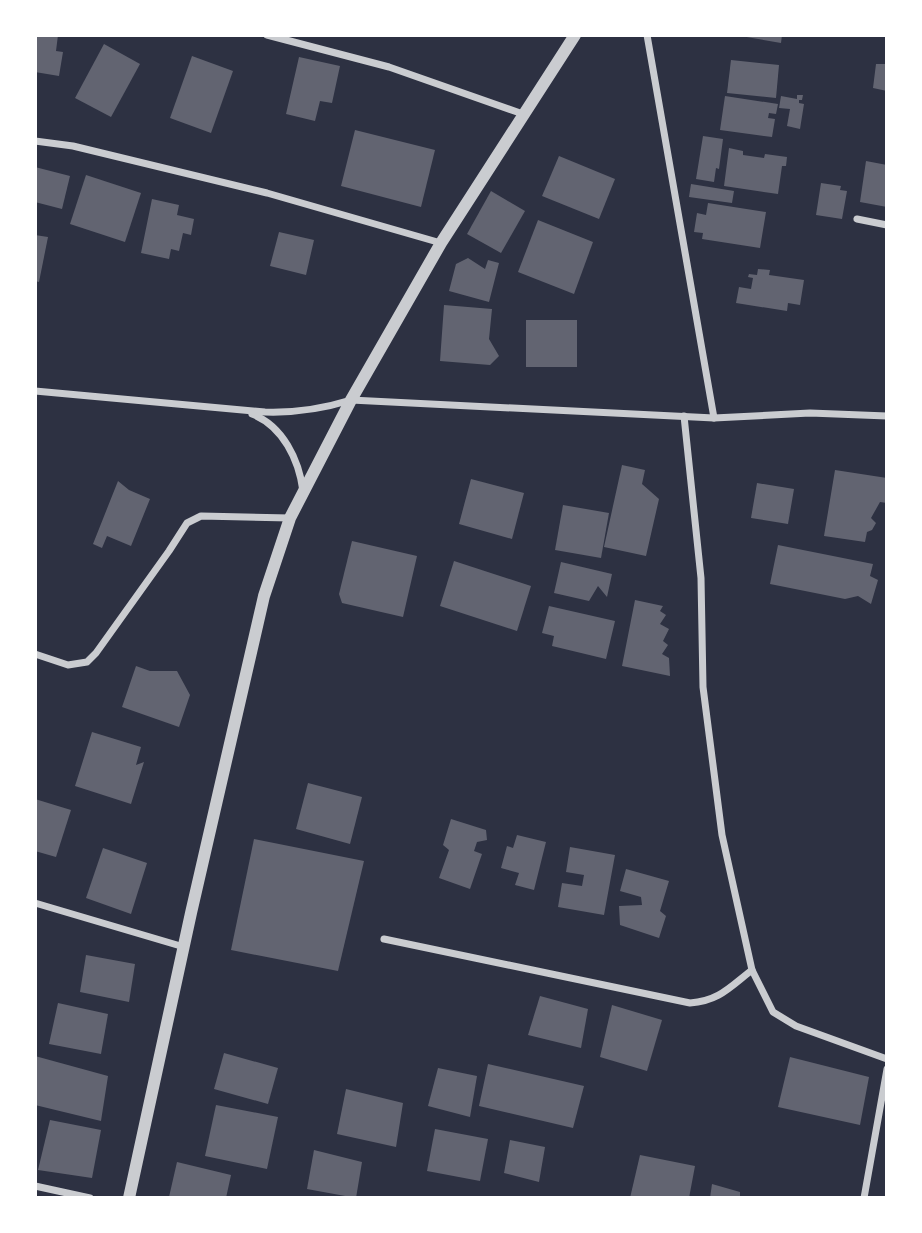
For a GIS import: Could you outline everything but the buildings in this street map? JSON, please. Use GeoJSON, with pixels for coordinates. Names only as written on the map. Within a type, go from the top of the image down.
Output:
{"type":"FeatureCollection","features":[{"type":"Feature","properties":{"kind":"street"},"geometry":{"type":"LineString","coordinates":[[267,35],[389,68],[523,114]]}},
{"type":"Feature","properties":{"kind":"street"},"geometry":{"type":"LineString","coordinates":[[129,1198],[264,596],[290,518],[351,400],[441,243],[575,35]]}},
{"type":"Feature","properties":{"kind":"street"},"geometry":{"type":"LineString","coordinates":[[647,35],[714,418]]}},
{"type":"Feature","properties":{"kind":"street"},"geometry":{"type":"LineString","coordinates":[[35,141],[73,146],[267,193],[441,243]]}},
{"type":"Feature","properties":{"kind":"street"},"geometry":{"type":"LineString","coordinates":[[857,219],[887,225]]}},
{"type":"Feature","properties":{"kind":"street"},"geometry":{"type":"LineString","coordinates":[[35,391],[287,413],[309,411],[351,400],[714,418],[810,413],[887,416]]}},
{"type":"Feature","properties":{"kind":"street"},"geometry":{"type":"LineString","coordinates":[[245,411],[270,425],[290,448],[299,470],[303,493]]}},
{"type":"Feature","properties":{"kind":"street"},"geometry":{"type":"LineString","coordinates":[[684,416],[701,578],[703,687],[722,835],[752,970],[773,1012],[796,1026],[887,1059]]}},
{"type":"Feature","properties":{"kind":"street"},"geometry":{"type":"LineString","coordinates":[[35,654],[68,665],[86,662],[96,653],[187,523],[201,516],[290,518]]}},
{"type":"Feature","properties":{"kind":"street"},"geometry":{"type":"LineString","coordinates":[[35,902],[184,947]]}},
{"type":"Feature","properties":{"kind":"street"},"geometry":{"type":"LineString","coordinates":[[384,939],[690,1003],[715,998],[752,970]]}},
{"type":"Feature","properties":{"kind":"street"},"geometry":{"type":"LineString","coordinates":[[864,1198],[887,1069]]}},
{"type":"Feature","properties":{"kind":"street"},"geometry":{"type":"LineString","coordinates":[[35,1186],[90,1198]]}}]}
